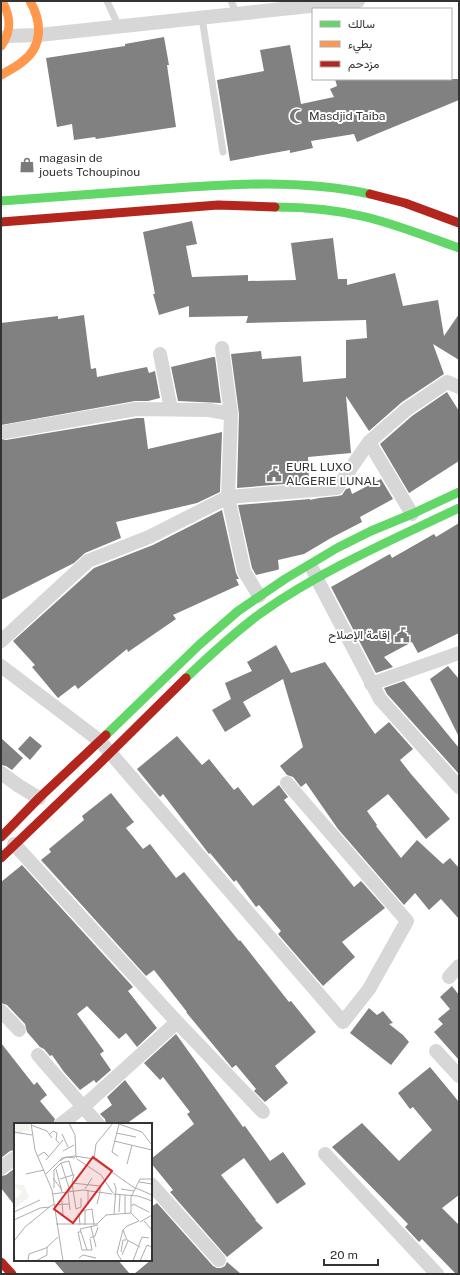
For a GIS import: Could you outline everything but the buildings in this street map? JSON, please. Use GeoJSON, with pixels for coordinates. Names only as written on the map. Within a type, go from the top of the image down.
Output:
{"type":"FeatureCollection","features":[{"type":"Feature","properties":{"kind":"street"},"geometry":{"type":"LineString","coordinates":[[2,1],[8,12],[10,21],[10,30],[4,41]]}},
{"type":"Feature","properties":{"kind":"street"},"geometry":{"type":"LineString","coordinates":[[1,75],[23,62],[31,54],[36,45],[39,35],[39,18],[30,1]]}},
{"type":"Feature","properties":{"kind":"street"},"geometry":{"type":"LineString","coordinates":[[4,41],[39,35],[358,1]]}},
{"type":"Feature","properties":{"kind":"street"},"geometry":{"type":"LineString","coordinates":[[1,201],[220,185],[311,185],[341,188],[371,194],[400,202],[459,223]]}},
{"type":"Feature","properties":{"kind":"street"},"geometry":{"type":"LineString","coordinates":[[1,222],[218,205],[292,207],[365,217],[459,248]]}},
{"type":"Feature","properties":{"kind":"street"},"geometry":{"type":"LineString","coordinates":[[222,348],[231,414],[228,497],[244,571],[259,596]]}},
{"type":"Feature","properties":{"kind":"street"},"geometry":{"type":"LineString","coordinates":[[160,354],[171,409]]}},
{"type":"Feature","properties":{"kind":"street"},"geometry":{"type":"LineString","coordinates":[[1,641],[88,561],[149,537],[228,497],[337,488],[369,442],[407,409],[447,382],[459,387]]}},
{"type":"Feature","properties":{"kind":"street"},"geometry":{"type":"LineString","coordinates":[[5,432],[136,409],[209,410],[231,414]]}},
{"type":"Feature","properties":{"kind":"street"},"geometry":{"type":"LineString","coordinates":[[369,442],[412,514]]}},
{"type":"Feature","properties":{"kind":"street"},"geometry":{"type":"LineString","coordinates":[[1,837],[39,798],[204,641],[238,611],[259,596],[337,548],[371,531],[459,492]]}},
{"type":"Feature","properties":{"kind":"street"},"geometry":{"type":"LineString","coordinates":[[1,858],[14,844],[112,753],[190,674],[219,647],[262,612],[349,561],[459,508]]}},
{"type":"Feature","properties":{"kind":"street"},"geometry":{"type":"LineString","coordinates":[[311,564],[317,579],[380,699],[459,787]]}},
{"type":"Feature","properties":{"kind":"street"},"geometry":{"type":"LineString","coordinates":[[371,684],[459,653]]}},
{"type":"Feature","properties":{"kind":"street"},"geometry":{"type":"LineString","coordinates":[[1,666],[100,741],[112,753],[343,1022],[368,989],[407,921],[287,783]]}},
{"type":"Feature","properties":{"kind":"street"},"geometry":{"type":"LineString","coordinates":[[1,773],[39,798]]}},
{"type":"Feature","properties":{"kind":"street"},"geometry":{"type":"LineString","coordinates":[[14,844],[176,1022],[263,1112]]}},
{"type":"Feature","properties":{"kind":"street"},"geometry":{"type":"LineString","coordinates":[[449,977],[459,966]]}},
{"type":"Feature","properties":{"kind":"street"},"geometry":{"type":"LineString","coordinates":[[1,1011],[19,1030]]}},
{"type":"Feature","properties":{"kind":"street"},"geometry":{"type":"LineString","coordinates":[[62,1123],[83,1107],[176,1022]]}},
{"type":"Feature","properties":{"kind":"street"},"geometry":{"type":"LineString","coordinates":[[436,1051],[459,1076]]}},
{"type":"Feature","properties":{"kind":"street"},"geometry":{"type":"LineString","coordinates":[[38,1055],[97,1123]]}},
{"type":"Feature","properties":{"kind":"street"},"geometry":{"type":"LineString","coordinates":[[326,1154],[437,1274]]}},
{"type":"Feature","properties":{"kind":"street"},"geometry":{"type":"LineString","coordinates":[[1,1168],[14,1159]]}},
{"type":"Feature","properties":{"kind":"street"},"geometry":{"type":"LineString","coordinates":[[152,1185],[219,1260]]}},
{"type":"Feature","properties":{"kind":"street"},"geometry":{"type":"LineString","coordinates":[[1,1262],[12,1274]]}},
{"type":"Feature","properties":{"kind":"lane"},"geometry":{"type":"LineString","coordinates":[[108,1],[119,27]]}},
{"type":"Feature","properties":{"kind":"lane"},"geometry":{"type":"LineString","coordinates":[[231,1],[237,14]]}},
{"type":"Feature","properties":{"kind":"lane"},"geometry":{"type":"LineString","coordinates":[[202,18],[223,152]]}},
{"type":"Feature","properties":{"kind":"traffic: fast"},"geometry":{"type":"LineString","coordinates":[[1,201],[240,184],[318,186],[370,194]]}},
{"type":"Feature","properties":{"kind":"traffic: fast"},"geometry":{"type":"LineString","coordinates":[[275,207],[321,209],[344,212],[401,227],[459,248]]}},
{"type":"Feature","properties":{"kind":"traffic: fast"},"geometry":{"type":"LineString","coordinates":[[106,735],[199,645],[238,611],[285,579],[337,548],[371,531],[459,492]]}},
{"type":"Feature","properties":{"kind":"traffic: fast"},"geometry":{"type":"LineString","coordinates":[[186,678],[241,628],[284,597],[358,556],[459,508]]}},
{"type":"Feature","properties":{"kind":"traffic: slow"},"geometry":{"type":"LineString","coordinates":[[1,46],[9,29],[9,18],[2,1]]}},
{"type":"Feature","properties":{"kind":"traffic: slow"},"geometry":{"type":"LineString","coordinates":[[1,75],[17,66],[29,56],[37,42],[37,17],[30,1]]}},
{"type":"Feature","properties":{"kind":"traffic: jam"},"geometry":{"type":"LineString","coordinates":[[370,194],[405,203],[459,223]]}},
{"type":"Feature","properties":{"kind":"traffic: jam"},"geometry":{"type":"LineString","coordinates":[[1,222],[218,205],[275,207]]}},
{"type":"Feature","properties":{"kind":"traffic: jam"},"geometry":{"type":"LineString","coordinates":[[1,858],[186,678]]}},
{"type":"Feature","properties":{"kind":"traffic: jam"},"geometry":{"type":"LineString","coordinates":[[1,837],[39,798],[106,735]]}},
{"type":"Feature","properties":{"kind":"traffic: jam"},"geometry":{"type":"LineString","coordinates":[[1,1262],[12,1274]]}},
{"type":"Feature","properties":{"kind":"place","name":"Masdjid Taiba"},"geometry":{"type":"Point","coordinates":[297,116]}},
{"type":"Feature","properties":{"kind":"place","name":"magasin de jouets Tchoupinou"},"geometry":{"type":"Point","coordinates":[27,165]}},
{"type":"Feature","properties":{"kind":"place","name":"EURL LUXO ALGERIE LUNAL"},"geometry":{"type":"Point","coordinates":[274,474]}},
{"type":"Feature","properties":{"kind":"place","name":"إقامة الإصلاح"},"geometry":{"type":"Point","coordinates":[402,635]}}]}
